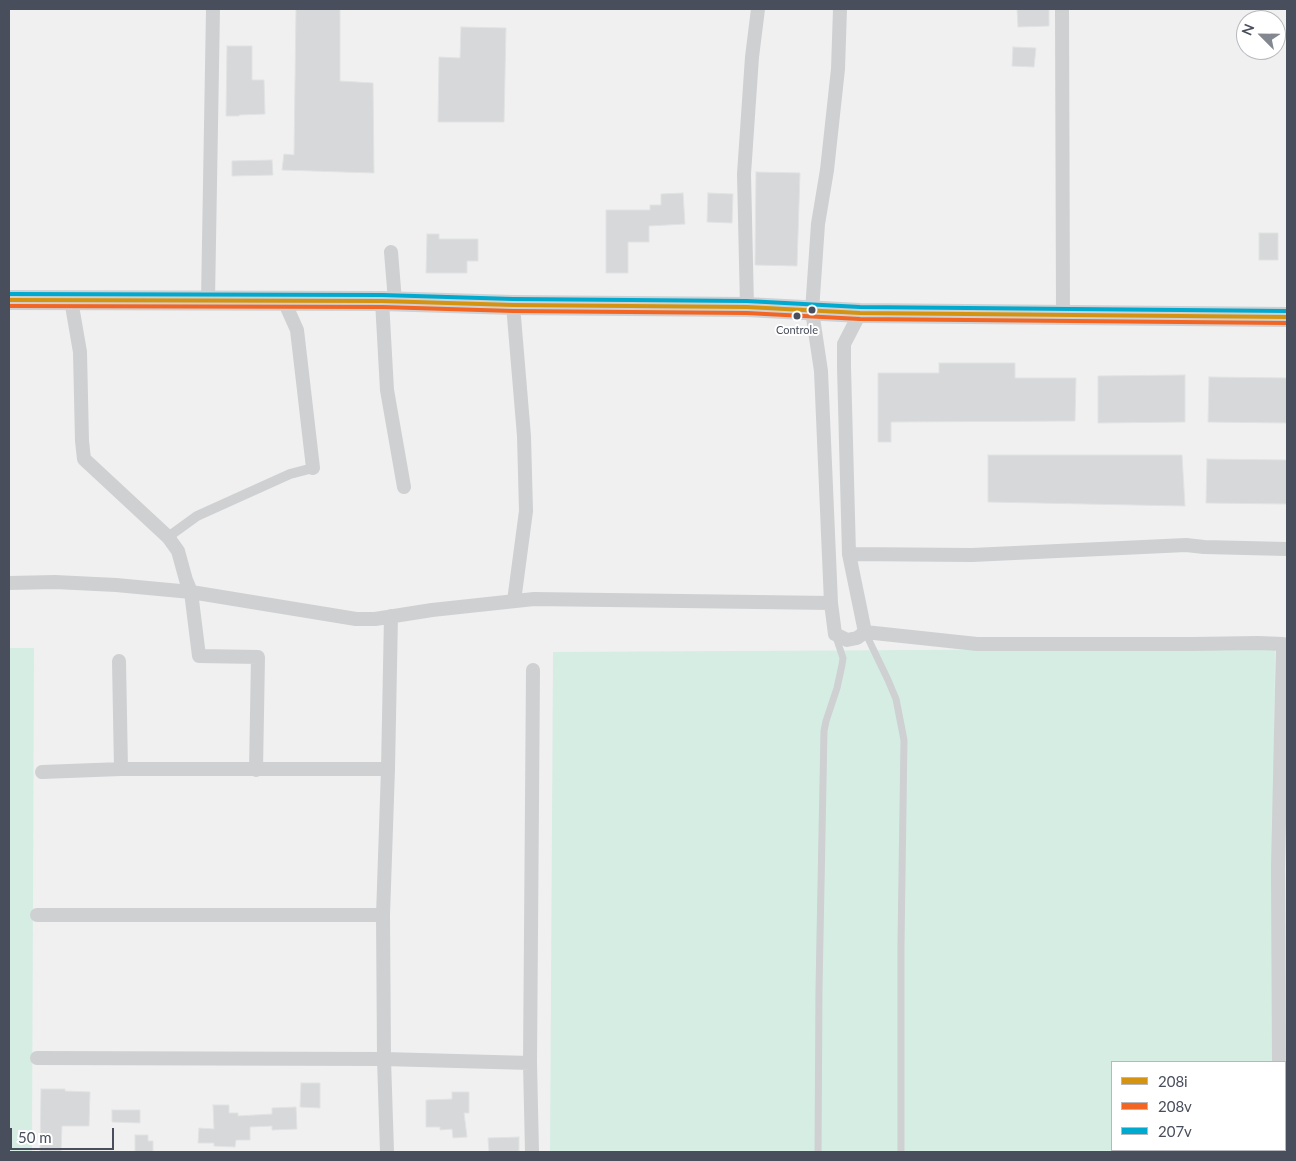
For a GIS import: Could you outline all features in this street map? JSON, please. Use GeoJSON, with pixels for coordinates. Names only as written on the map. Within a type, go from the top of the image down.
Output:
{"type":"FeatureCollection","features":[{"type":"Feature","properties":{"kind":"main road"},"geometry":{"type":"LineString","coordinates":[[9,300],[388,301],[513,305],[747,307],[860,313],[1287,317]]}},
{"type":"Feature","properties":{"kind":"street"},"geometry":{"type":"LineString","coordinates":[[208,300],[213,9]]}},
{"type":"Feature","properties":{"kind":"street"},"geometry":{"type":"LineString","coordinates":[[747,307],[744,174],[752,57],[758,9]]}},
{"type":"Feature","properties":{"kind":"street"},"geometry":{"type":"LineString","coordinates":[[840,9],[838,69],[827,170],[818,224],[812,311],[821,371],[831,603],[835,634],[847,640],[857,638],[865,632],[977,644],[1192,644],[1258,642],[1283,644],[1285,688],[1278,868],[1283,948],[1283,1026],[1279,1061]]}},
{"type":"Feature","properties":{"kind":"street"},"geometry":{"type":"LineString","coordinates":[[1062,9],[1063,314]]}},
{"type":"Feature","properties":{"kind":"street"},"geometry":{"type":"LineString","coordinates":[[391,252],[388,301],[387,390],[404,486]]}},
{"type":"Feature","properties":{"kind":"street"},"geometry":{"type":"LineString","coordinates":[[71,300],[80,352],[84,459],[168,537],[178,551],[191,592],[199,656],[258,657],[256,770]]}},
{"type":"Feature","properties":{"kind":"street"},"geometry":{"type":"LineString","coordinates":[[168,537],[197,516],[290,474],[313,468],[297,330],[284,301]]}},
{"type":"Feature","properties":{"kind":"street"},"geometry":{"type":"LineString","coordinates":[[513,305],[524,436],[526,511],[514,601]]}},
{"type":"Feature","properties":{"kind":"street"},"geometry":{"type":"LineString","coordinates":[[860,313],[844,344],[844,367],[849,554],[865,632]]}},
{"type":"Feature","properties":{"kind":"street"},"geometry":{"type":"LineString","coordinates":[[821,371],[827,362],[836,362],[844,367]]}},
{"type":"Feature","properties":{"kind":"street"},"geometry":{"type":"LineString","coordinates":[[849,554],[972,555],[1186,545],[1287,549]]}},
{"type":"Feature","properties":{"kind":"street"},"geometry":{"type":"LineString","coordinates":[[9,582],[116,585],[191,592],[356,618],[375,619],[432,610],[534,599],[831,603]]}},
{"type":"Feature","properties":{"kind":"street"},"geometry":{"type":"LineString","coordinates":[[387,1152],[384,1059],[384,915],[391,616]]}},
{"type":"Feature","properties":{"kind":"street"},"geometry":{"type":"LineString","coordinates":[[119,662],[120,769]]}},
{"type":"Feature","properties":{"kind":"street"},"geometry":{"type":"LineString","coordinates":[[532,670],[530,1063],[532,1152]]}},
{"type":"Feature","properties":{"kind":"street"},"geometry":{"type":"LineString","coordinates":[[42,772],[120,769],[388,769]]}},
{"type":"Feature","properties":{"kind":"street"},"geometry":{"type":"LineString","coordinates":[[37,914],[384,915]]}},
{"type":"Feature","properties":{"kind":"street"},"geometry":{"type":"LineString","coordinates":[[37,1058],[384,1059],[530,1063]]}},
{"type":"Feature","properties":{"kind":"lane"},"geometry":{"type":"LineString","coordinates":[[865,632],[896,699],[904,740],[901,942],[902,1152]]}},
{"type":"Feature","properties":{"kind":"lane"},"geometry":{"type":"LineString","coordinates":[[818,1152],[819,960],[824,731],[837,688],[843,658],[835,634]]}},
{"type":"Feature","properties":{"kind":"green space"},"geometry":{"type":"Polygon","coordinates":[[[9,648],[34,648],[32,1152],[9,1152],[9,648]]]}},
{"type":"Feature","properties":{"kind":"green space"},"geometry":{"type":"Polygon","coordinates":[[[1275,648],[1273,1061],[1111,1061],[1111,1151],[1273,1152],[550,1152],[553,652],[1275,648]]]}},
{"type":"Feature","properties":{"kind":"building"},"geometry":{"type":"Polygon","coordinates":[[[296,9],[340,9],[340,81],[373,83],[374,173],[282,170],[284,154],[294,155],[296,9]]]}},
{"type":"Feature","properties":{"kind":"building"},"geometry":{"type":"Polygon","coordinates":[[[1017,9],[1049,9],[1049,26],[1018,27],[1017,9]]]}},
{"type":"Feature","properties":{"kind":"building"},"geometry":{"type":"Polygon","coordinates":[[[461,27],[506,28],[504,122],[438,122],[439,57],[460,58],[461,27]]]}},
{"type":"Feature","properties":{"kind":"building"},"geometry":{"type":"Polygon","coordinates":[[[227,46],[252,46],[252,80],[264,80],[265,114],[226,116],[227,46]]]}},
{"type":"Feature","properties":{"kind":"building"},"geometry":{"type":"Polygon","coordinates":[[[1013,47],[1036,48],[1034,67],[1012,66],[1013,47]]]}},
{"type":"Feature","properties":{"kind":"building"},"geometry":{"type":"Polygon","coordinates":[[[272,160],[273,175],[232,176],[232,161],[272,160]]]}},
{"type":"Feature","properties":{"kind":"building"},"geometry":{"type":"Polygon","coordinates":[[[756,172],[800,173],[797,266],[755,265],[756,172]]]}},
{"type":"Feature","properties":{"kind":"building"},"geometry":{"type":"Polygon","coordinates":[[[683,193],[685,224],[649,226],[649,242],[628,242],[628,273],[606,273],[606,210],[650,210],[650,205],[661,205],[661,194],[683,193]]]}},
{"type":"Feature","properties":{"kind":"building"},"geometry":{"type":"Polygon","coordinates":[[[708,193],[733,194],[732,223],[707,222],[708,193]]]}},
{"type":"Feature","properties":{"kind":"building"},"geometry":{"type":"Polygon","coordinates":[[[1259,233],[1278,233],[1278,260],[1259,260],[1259,233]]]}},
{"type":"Feature","properties":{"kind":"building"},"geometry":{"type":"Polygon","coordinates":[[[427,234],[439,234],[439,239],[478,239],[478,261],[467,261],[467,273],[426,273],[427,234]]]}},
{"type":"Feature","properties":{"kind":"building"},"geometry":{"type":"Polygon","coordinates":[[[939,363],[1015,363],[1015,378],[1076,378],[1075,421],[891,422],[891,442],[878,442],[878,373],[939,373],[939,363]]]}},
{"type":"Feature","properties":{"kind":"building"},"geometry":{"type":"Polygon","coordinates":[[[1185,375],[1185,422],[1098,423],[1098,376],[1185,375]]]}},
{"type":"Feature","properties":{"kind":"building"},"geometry":{"type":"Polygon","coordinates":[[[1209,377],[1287,378],[1287,423],[1208,422],[1209,377]]]}},
{"type":"Feature","properties":{"kind":"building"},"geometry":{"type":"Polygon","coordinates":[[[988,455],[1182,455],[1185,506],[988,502],[988,455]]]}},
{"type":"Feature","properties":{"kind":"building"},"geometry":{"type":"Polygon","coordinates":[[[1207,459],[1287,460],[1287,504],[1206,503],[1207,459]]]}},
{"type":"Feature","properties":{"kind":"building"},"geometry":{"type":"Polygon","coordinates":[[[301,1083],[320,1083],[320,1108],[300,1107],[301,1083]]]}},
{"type":"Feature","properties":{"kind":"building"},"geometry":{"type":"Polygon","coordinates":[[[41,1089],[90,1092],[89,1126],[62,1126],[61,1152],[40,1152],[41,1089]]]}},
{"type":"Feature","properties":{"kind":"building"},"geometry":{"type":"Polygon","coordinates":[[[452,1092],[469,1092],[469,1113],[464,1113],[467,1137],[453,1138],[452,1129],[440,1130],[440,1127],[426,1127],[426,1100],[452,1099],[452,1092]]]}},
{"type":"Feature","properties":{"kind":"building"},"geometry":{"type":"Polygon","coordinates":[[[213,1105],[229,1105],[229,1113],[238,1113],[238,1116],[272,1114],[272,1108],[296,1107],[297,1129],[272,1130],[272,1126],[250,1127],[250,1140],[236,1140],[235,1147],[214,1146],[214,1143],[198,1143],[199,1128],[214,1129],[213,1105]]]}},
{"type":"Feature","properties":{"kind":"building"},"geometry":{"type":"Polygon","coordinates":[[[112,1110],[140,1110],[140,1123],[112,1122],[112,1110]]]}},
{"type":"Feature","properties":{"kind":"building"},"geometry":{"type":"Polygon","coordinates":[[[135,1135],[148,1135],[148,1141],[153,1141],[153,1152],[135,1152],[135,1135]]]}},
{"type":"Feature","properties":{"kind":"building"},"geometry":{"type":"Polygon","coordinates":[[[519,1137],[519,1152],[489,1152],[488,1138],[519,1137]]]}},
{"type":"Feature","properties":{"kind":"transit line","name":"207v"},"geometry":{"type":"LineString","coordinates":[[9,294],[382,295],[513,299],[747,301],[860,307],[1287,311]]}},
{"type":"Feature","properties":{"kind":"transit line","name":"208i"},"geometry":{"type":"LineString","coordinates":[[9,300],[382,301],[513,305],[747,307],[860,313],[1287,317]]}},
{"type":"Feature","properties":{"kind":"transit line","name":"208v"},"geometry":{"type":"LineString","coordinates":[[9,306],[382,307],[513,311],[747,313],[860,319],[1287,323]]}},
{"type":"Feature","properties":{"kind":"place","name":"Controle"},"geometry":{"type":"Point","coordinates":[797,316]}}]}
